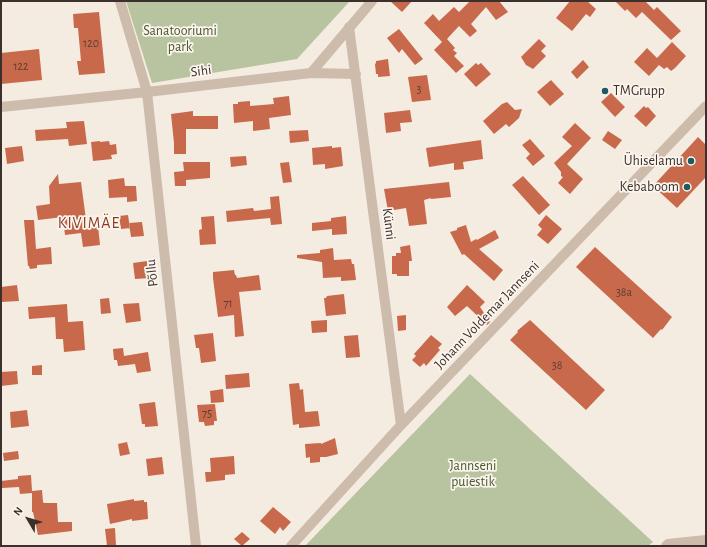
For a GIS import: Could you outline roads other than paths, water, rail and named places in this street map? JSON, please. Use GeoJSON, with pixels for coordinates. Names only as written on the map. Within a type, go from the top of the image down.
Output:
{"type":"FeatureCollection","features":[{"type":"Feature","properties":{"kind":"street","name":"Põllu"},"geometry":{"type":"LineString","coordinates":[[120,1],[147,92],[196,546]]}},
{"type":"Feature","properties":{"kind":"street"},"geometry":{"type":"LineString","coordinates":[[311,73],[372,1]]}},
{"type":"Feature","properties":{"kind":"street","name":"Künni"},"geometry":{"type":"LineString","coordinates":[[349,27],[401,425]]}},
{"type":"Feature","properties":{"kind":"street","name":"Sihi"},"geometry":{"type":"LineString","coordinates":[[1,107],[311,73],[356,74]]}},
{"type":"Feature","properties":{"kind":"street","name":"Johann Voldemar Jannseni"},"geometry":{"type":"LineString","coordinates":[[290,546],[401,425],[706,106]]}},
{"type":"Feature","properties":{"kind":"street"},"geometry":{"type":"LineString","coordinates":[[666,546],[668,544],[706,540]]}},
{"type":"Feature","properties":{"kind":"place","name":"TMGrupp"},"geometry":{"type":"Point","coordinates":[605,91]}},
{"type":"Feature","properties":{"kind":"place","name":"Ühiselamu"},"geometry":{"type":"Point","coordinates":[691,161]}},
{"type":"Feature","properties":{"kind":"place","name":"Kebaboom"},"geometry":{"type":"Point","coordinates":[687,187]}},
{"type":"Feature","properties":{"kind":"district","name":"KIVIMÄE"},"geometry":{"type":"Point","coordinates":[89,223]}},
{"type":"Feature","properties":{"kind":"park label","name":"Sanatooriumi park"},"geometry":{"type":"Point","coordinates":[180,40]}},
{"type":"Feature","properties":{"kind":"park label","name":"Jannseni puiestik"},"geometry":{"type":"Point","coordinates":[473,474]}}]}
